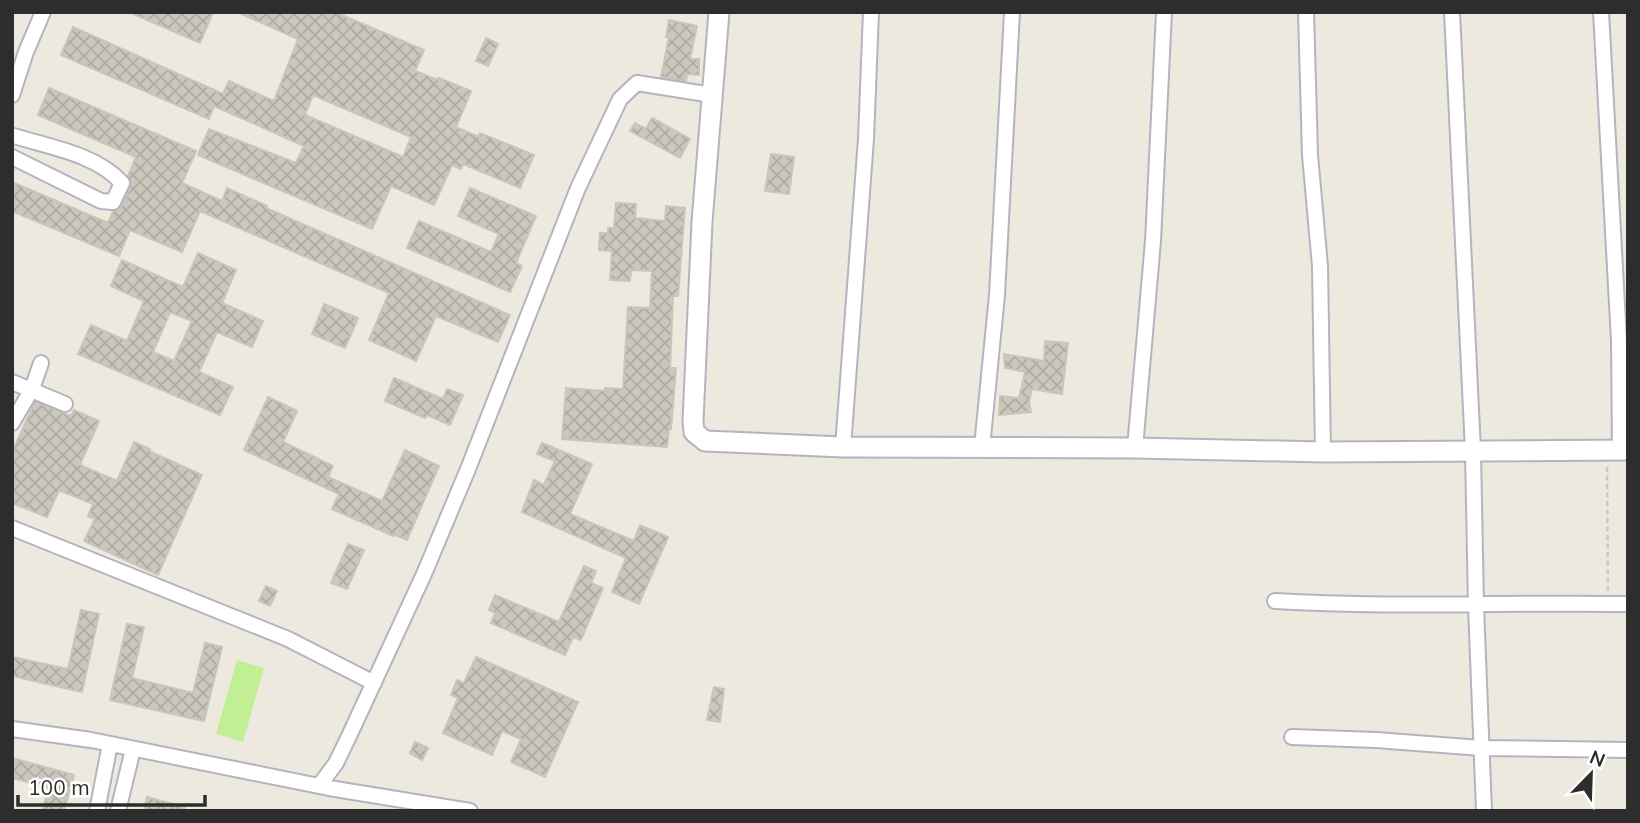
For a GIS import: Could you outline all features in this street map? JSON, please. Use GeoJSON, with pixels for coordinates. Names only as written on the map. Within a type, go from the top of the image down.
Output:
{"type":"FeatureCollection","features":[{"type":"Feature","properties":{"kind":"main road"},"geometry":{"type":"LineString","coordinates":[[719,12],[702,222],[694,432],[705,441],[843,447],[1323,452],[1618,450]]}},
{"type":"Feature","properties":{"kind":"street"},"geometry":{"type":"LineString","coordinates":[[13,92],[43,12]]}},
{"type":"Feature","properties":{"kind":"street"},"geometry":{"type":"LineString","coordinates":[[843,447],[866,139],[871,12]]}},
{"type":"Feature","properties":{"kind":"street"},"geometry":{"type":"LineString","coordinates":[[982,447],[997,295],[1012,12]]}},
{"type":"Feature","properties":{"kind":"street"},"geometry":{"type":"LineString","coordinates":[[1135,448],[1153,241],[1164,12]]}},
{"type":"Feature","properties":{"kind":"street"},"geometry":{"type":"LineString","coordinates":[[1306,12],[1310,155],[1321,267],[1323,452]]}},
{"type":"Feature","properties":{"kind":"street"},"geometry":{"type":"LineString","coordinates":[[1452,12],[1474,451],[1476,606],[1485,811]]}},
{"type":"Feature","properties":{"kind":"street"},"geometry":{"type":"LineString","coordinates":[[1601,12],[1619,341],[1618,450]]}},
{"type":"Feature","properties":{"kind":"street"},"geometry":{"type":"LineString","coordinates":[[319,786],[336,763],[374,683],[468,469],[578,188],[620,99],[637,83],[712,95]]}},
{"type":"Feature","properties":{"kind":"street"},"geometry":{"type":"LineString","coordinates":[[12,157],[101,201],[113,202],[121,183],[107,170],[83,158],[13,136]]}},
{"type":"Feature","properties":{"kind":"street"},"geometry":{"type":"LineString","coordinates":[[12,423],[32,389],[41,363]]}},
{"type":"Feature","properties":{"kind":"street"},"geometry":{"type":"LineString","coordinates":[[12,382],[65,404]]}},
{"type":"Feature","properties":{"kind":"street"},"geometry":{"type":"LineString","coordinates":[[12,528],[288,639],[374,683]]}},
{"type":"Feature","properties":{"kind":"street"},"geometry":{"type":"LineString","coordinates":[[1275,601],[1331,605],[1628,604]]}},
{"type":"Feature","properties":{"kind":"street"},"geometry":{"type":"LineString","coordinates":[[12,729],[110,744],[319,786],[470,811]]}},
{"type":"Feature","properties":{"kind":"street"},"geometry":{"type":"LineString","coordinates":[[1292,737],[1481,748],[1628,750]]}},
{"type":"Feature","properties":{"kind":"street"},"geometry":{"type":"LineString","coordinates":[[97,811],[110,744]]}},
{"type":"Feature","properties":{"kind":"street"},"geometry":{"type":"LineString","coordinates":[[118,811],[133,749]]}},
{"type":"Feature","properties":{"kind":"path"},"geometry":{"type":"LineString","coordinates":[[1608,603],[1618,450]]}},
{"type":"Feature","properties":{"kind":"green space"},"geometry":{"type":"Polygon","coordinates":[[[237,660],[264,668],[243,742],[216,734],[237,660]]]}},
{"type":"Feature","properties":{"kind":"building"},"geometry":{"type":"Polygon","coordinates":[[[129,12],[213,12],[200,43],[129,12]]]}},
{"type":"Feature","properties":{"kind":"building"},"geometry":{"type":"Polygon","coordinates":[[[237,12],[335,12],[424,50],[415,71],[471,91],[456,127],[479,137],[480,133],[534,155],[520,188],[463,164],[461,169],[452,165],[434,205],[391,186],[372,229],[198,155],[209,129],[296,163],[304,146],[214,106],[209,119],[61,55],[73,27],[223,94],[229,81],[274,101],[298,39],[237,12]],[[313,95],[305,115],[403,157],[411,137],[313,95]]]}},
{"type":"Feature","properties":{"kind":"building"},"geometry":{"type":"Polygon","coordinates":[[[669,20],[697,26],[690,59],[699,59],[699,75],[687,74],[686,81],[661,77],[669,37],[666,37],[669,20]]]}},
{"type":"Feature","properties":{"kind":"building"},"geometry":{"type":"Polygon","coordinates":[[[486,38],[498,44],[488,66],[476,61],[486,38]]]}},
{"type":"Feature","properties":{"kind":"building"},"geometry":{"type":"Polygon","coordinates":[[[49,88],[196,151],[182,183],[222,201],[227,188],[267,206],[266,208],[510,315],[498,342],[436,316],[416,361],[369,340],[389,293],[200,211],[182,252],[130,230],[119,256],[12,211],[12,182],[108,223],[113,212],[122,206],[131,186],[128,176],[136,157],[38,115],[49,88]]]}},
{"type":"Feature","properties":{"kind":"building"},"geometry":{"type":"Polygon","coordinates":[[[652,118],[690,139],[680,158],[630,131],[635,123],[646,129],[652,118]]]}},
{"type":"Feature","properties":{"kind":"building"},"geometry":{"type":"Polygon","coordinates":[[[771,154],[794,157],[789,194],[765,191],[771,154]]]}},
{"type":"Feature","properties":{"kind":"building"},"geometry":{"type":"Polygon","coordinates":[[[470,188],[536,216],[516,263],[522,266],[510,292],[407,248],[419,221],[491,252],[499,234],[458,216],[470,188]]]}},
{"type":"Feature","properties":{"kind":"building"},"geometry":{"type":"Polygon","coordinates":[[[616,203],[636,204],[635,218],[665,221],[666,206],[685,208],[678,296],[673,296],[670,368],[676,368],[667,447],[562,439],[566,388],[604,391],[605,388],[623,389],[628,307],[650,308],[652,271],[631,270],[630,281],[610,280],[612,251],[599,250],[600,233],[608,233],[608,228],[614,228],[616,203]]]}},
{"type":"Feature","properties":{"kind":"building"},"geometry":{"type":"Polygon","coordinates":[[[198,253],[236,270],[222,303],[263,321],[252,347],[217,332],[199,372],[233,387],[220,415],[78,354],[91,325],[127,341],[144,301],[111,286],[122,260],[183,287],[198,253]],[[170,312],[153,352],[174,361],[192,321],[170,312]]]}},
{"type":"Feature","properties":{"kind":"building"},"geometry":{"type":"Polygon","coordinates":[[[324,304],[358,318],[345,348],[312,334],[324,304]]]}},
{"type":"Feature","properties":{"kind":"building"},"geometry":{"type":"Polygon","coordinates":[[[1045,341],[1068,343],[1062,394],[1032,389],[1029,402],[1031,412],[999,415],[1000,396],[1019,398],[1025,372],[1005,368],[1004,354],[1044,361],[1045,341]]]}},
{"type":"Feature","properties":{"kind":"building"},"geometry":{"type":"Polygon","coordinates":[[[394,378],[443,399],[447,389],[463,395],[450,425],[385,401],[394,378]]]}},
{"type":"Feature","properties":{"kind":"building"},"geometry":{"type":"Polygon","coordinates":[[[268,397],[297,411],[283,442],[333,466],[328,477],[382,501],[405,450],[439,466],[407,540],[332,509],[339,494],[244,450],[268,397]]]}},
{"type":"Feature","properties":{"kind":"building"},"geometry":{"type":"Polygon","coordinates":[[[35,402],[71,416],[74,410],[99,421],[80,465],[117,481],[134,442],[202,475],[158,575],[84,541],[95,519],[88,516],[93,504],[59,490],[47,517],[12,503],[12,452],[35,402]]]}},
{"type":"Feature","properties":{"kind":"building"},"geometry":{"type":"Polygon","coordinates":[[[542,443],[592,464],[570,514],[634,541],[640,525],[668,537],[639,604],[612,592],[626,558],[522,512],[534,480],[544,485],[555,461],[537,454],[542,443]]]}},
{"type":"Feature","properties":{"kind":"building"},"geometry":{"type":"Polygon","coordinates":[[[348,544],[364,550],[347,589],[331,583],[348,544]]]}},
{"type":"Feature","properties":{"kind":"building"},"geometry":{"type":"Polygon","coordinates":[[[584,566],[596,571],[591,583],[603,588],[581,640],[573,637],[565,655],[491,623],[495,613],[489,610],[495,595],[559,622],[584,566]]]}},
{"type":"Feature","properties":{"kind":"building"},"geometry":{"type":"Polygon","coordinates":[[[266,586],[277,591],[270,606],[259,601],[266,586]]]}},
{"type":"Feature","properties":{"kind":"building"},"geometry":{"type":"Polygon","coordinates":[[[81,610],[99,614],[82,692],[12,676],[12,657],[68,669],[81,610]]]}},
{"type":"Feature","properties":{"kind":"building"},"geometry":{"type":"Polygon","coordinates":[[[127,624],[144,627],[132,678],[193,693],[205,643],[222,647],[204,721],[110,700],[127,624]]]}},
{"type":"Feature","properties":{"kind":"building"},"geometry":{"type":"Polygon","coordinates":[[[476,657],[578,702],[545,777],[511,762],[521,739],[502,731],[492,755],[443,733],[458,698],[451,695],[457,680],[464,683],[476,657]]]}},
{"type":"Feature","properties":{"kind":"building"},"geometry":{"type":"Polygon","coordinates":[[[714,687],[724,689],[720,722],[707,720],[714,687]]]}},
{"type":"Feature","properties":{"kind":"building"},"geometry":{"type":"Polygon","coordinates":[[[415,742],[428,748],[422,760],[410,753],[415,742]]]}},
{"type":"Feature","properties":{"kind":"building"},"geometry":{"type":"Polygon","coordinates":[[[12,758],[74,775],[64,811],[42,811],[49,788],[12,778],[12,758]]]}},
{"type":"Feature","properties":{"kind":"building"},"geometry":{"type":"Polygon","coordinates":[[[147,797],[185,807],[184,811],[144,811],[147,797]]]}}]}
